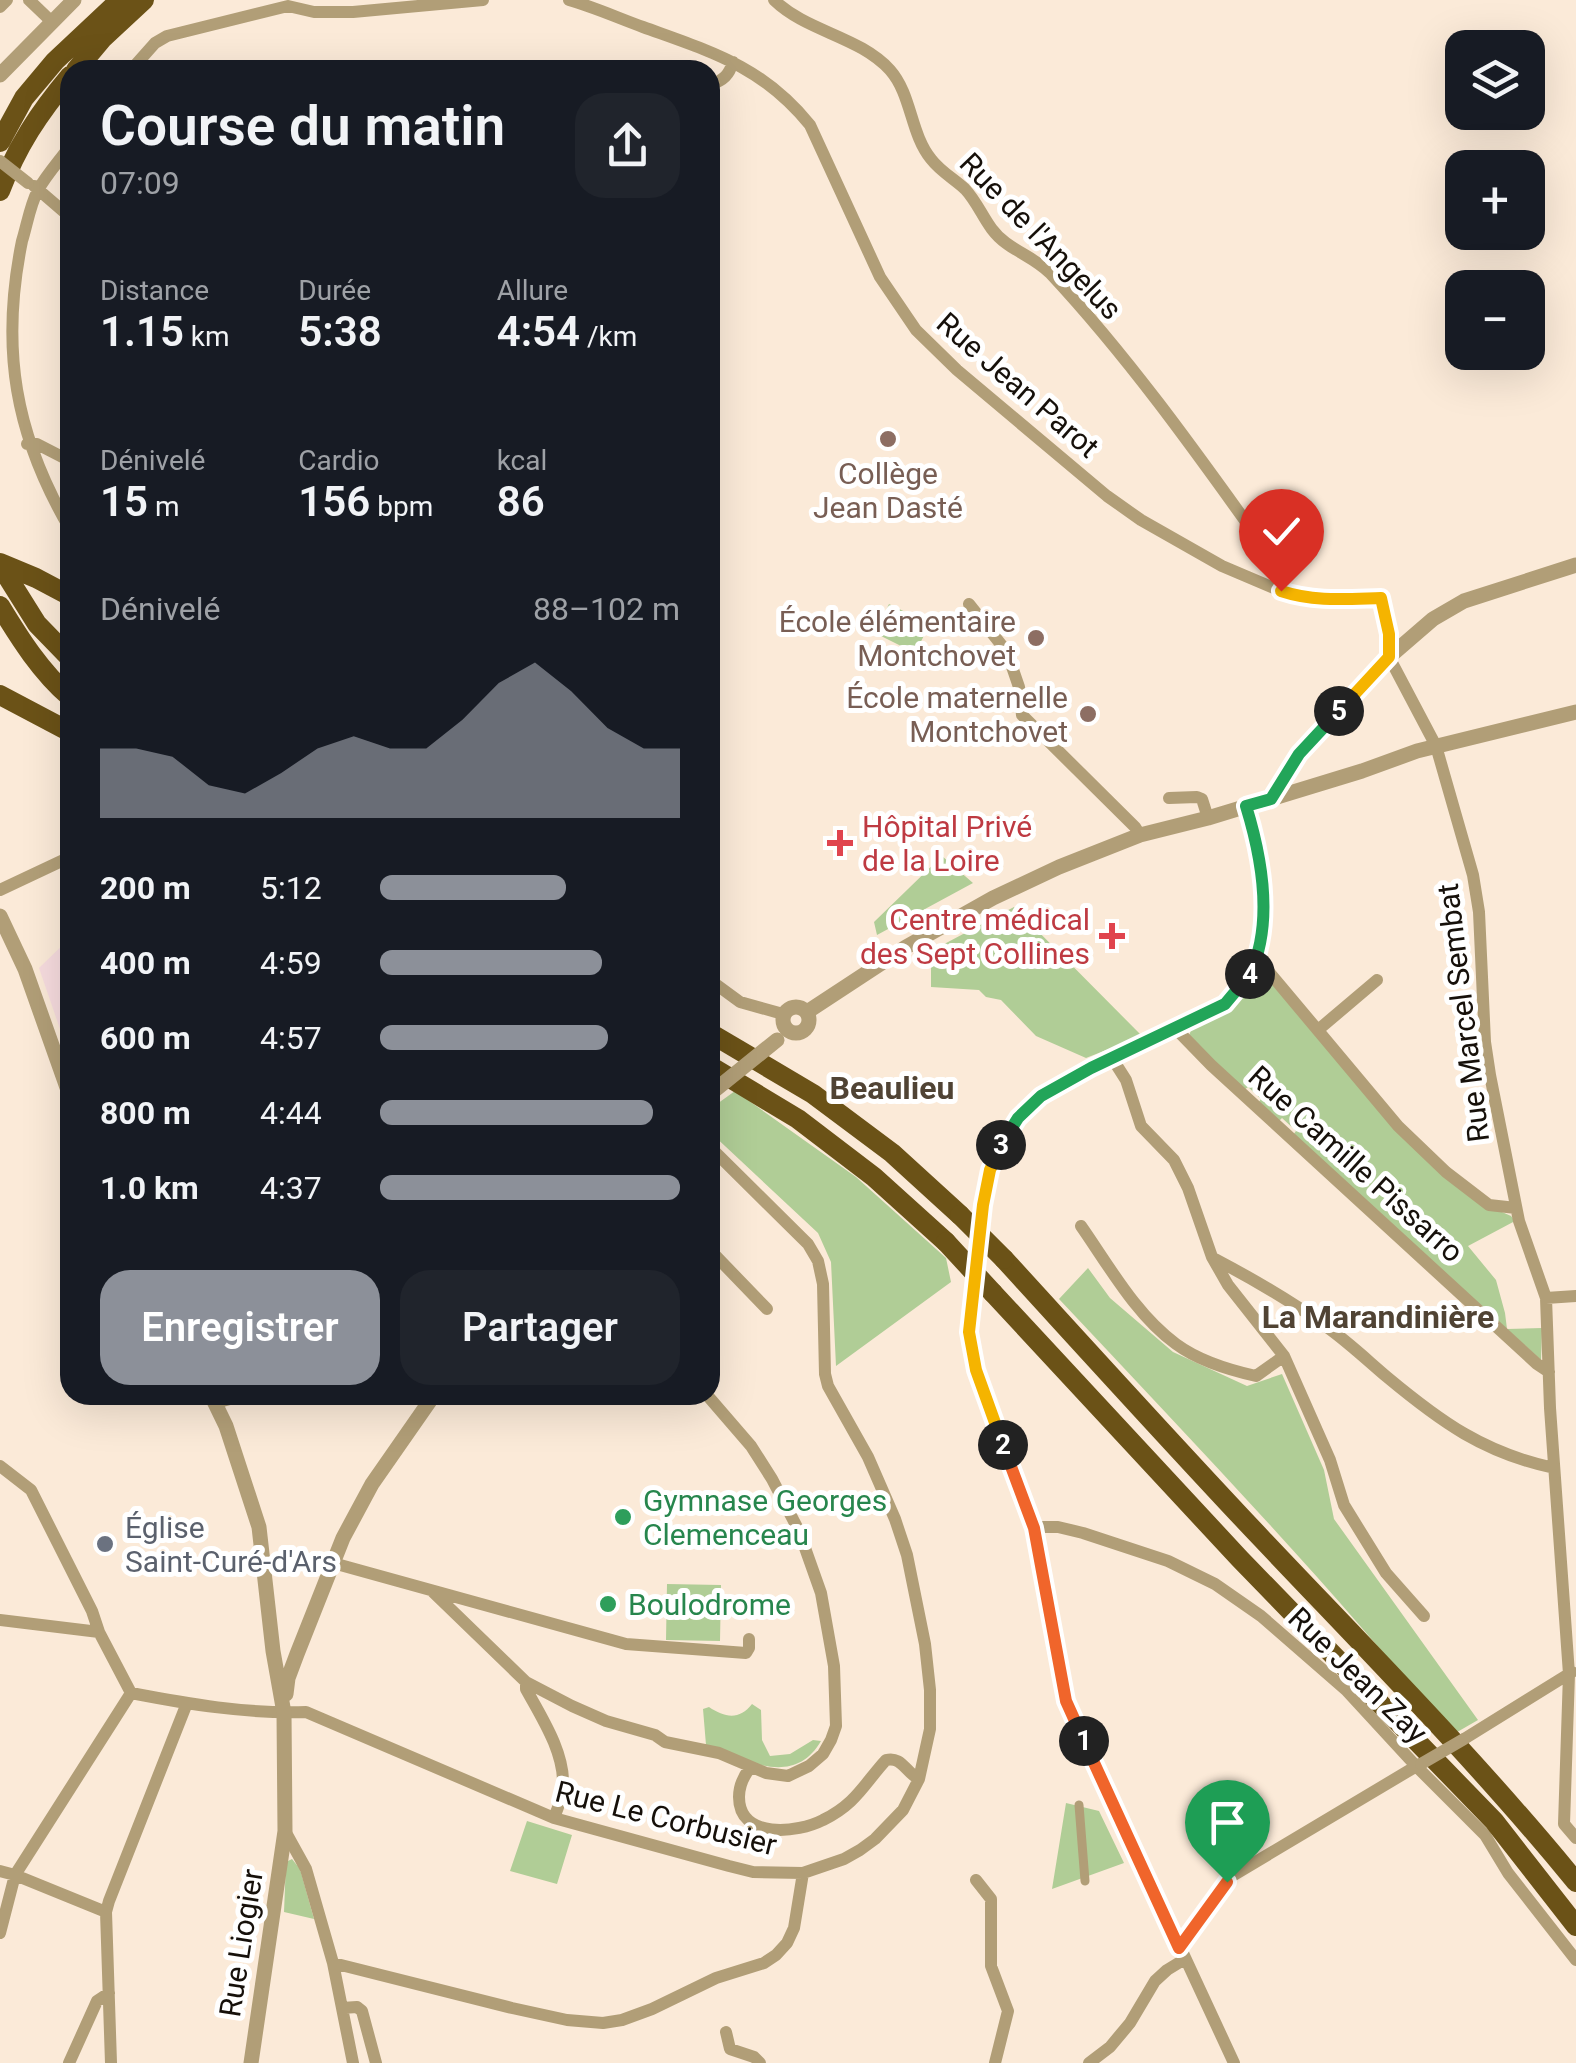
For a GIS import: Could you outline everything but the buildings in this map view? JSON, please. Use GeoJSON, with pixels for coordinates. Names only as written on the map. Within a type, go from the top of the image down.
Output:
{"type":"FeatureCollection","features":[{"type":"Feature","properties":{"kind":"highway"},"geometry":{"type":"LineString","coordinates":[[0,142],[24,98],[45,73],[120,0]]}},
{"type":"Feature","properties":{"kind":"highway"},"geometry":{"type":"LineString","coordinates":[[84,60],[144,0]]}},
{"type":"Feature","properties":{"kind":"highway"},"geometry":{"type":"LineString","coordinates":[[0,191],[9,166],[40,111],[60,88]]}},
{"type":"Feature","properties":{"kind":"highway"},"geometry":{"type":"LineString","coordinates":[[0,564],[60,591]]}},
{"type":"Feature","properties":{"kind":"highway"},"geometry":{"type":"LineString","coordinates":[[0,564],[23,644],[60,689]]}},
{"type":"Feature","properties":{"kind":"highway"},"geometry":{"type":"LineString","coordinates":[[9,601],[60,648]]}},
{"type":"Feature","properties":{"kind":"highway"},"geometry":{"type":"LineString","coordinates":[[0,695],[60,727]]}},
{"type":"Feature","properties":{"kind":"highway"},"geometry":{"type":"LineString","coordinates":[[720,1040],[813,1094],[892,1152],[960,1215],[1532,1828],[1576,1882]]}},
{"type":"Feature","properties":{"kind":"highway"},"geometry":{"type":"LineString","coordinates":[[720,1072],[813,1131],[874,1177],[946,1242],[1240,1559],[1494,1821],[1576,1926]]}},
{"type":"Feature","properties":{"kind":"highway"},"geometry":{"type":"LineString","coordinates":[[1494,1821],[1521,1870],[1576,1941]]}},
{"type":"Feature","properties":{"kind":"highway"},"geometry":{"type":"LineString","coordinates":[[1532,1828],[1558,1840],[1576,1862]]}},
{"type":"Feature","properties":{"kind":"street"},"geometry":{"type":"LineString","coordinates":[[0,7],[8,0]]}},
{"type":"Feature","properties":{"kind":"street"},"geometry":{"type":"LineString","coordinates":[[29,0],[52,22]]}},
{"type":"Feature","properties":{"kind":"street"},"geometry":{"type":"LineString","coordinates":[[0,75],[74,0]]}},
{"type":"Feature","properties":{"kind":"street"},"geometry":{"type":"LineString","coordinates":[[141,60],[167,36],[311,0]]}},
{"type":"Feature","properties":{"kind":"street"},"geometry":{"type":"LineString","coordinates":[[288,6],[314,12],[353,12],[483,0]]}},
{"type":"Feature","properties":{"kind":"street","name":"Rue Jean Parot"},"geometry":{"type":"LineString","coordinates":[[569,0],[733,62],[774,86],[810,125],[880,277],[916,330],[957,370],[1107,496],[1222,566],[1297,596],[1324,600],[1381,598],[1389,634],[1389,657]]}},
{"type":"Feature","properties":{"kind":"street","name":"Rue de l'Angelus"},"geometry":{"type":"LineString","coordinates":[[774,0],[790,14],[874,55],[890,70],[900,84],[918,140],[932,161],[966,190],[994,232],[1047,270],[1159,402],[1274,561],[1281,591]]}},
{"type":"Feature","properties":{"kind":"street"},"geometry":{"type":"LineString","coordinates":[[720,81],[730,73],[733,62]]}},
{"type":"Feature","properties":{"kind":"street"},"geometry":{"type":"LineString","coordinates":[[60,157],[33,186],[16,260],[7,344],[17,410],[38,471],[60,511]]}},
{"type":"Feature","properties":{"kind":"street"},"geometry":{"type":"LineString","coordinates":[[0,161],[60,209]]}},
{"type":"Feature","properties":{"kind":"street"},"geometry":{"type":"LineString","coordinates":[[28,444],[60,457]]}},
{"type":"Feature","properties":{"kind":"street"},"geometry":{"type":"LineString","coordinates":[[1271,799],[1299,754],[1389,657],[1433,619],[1464,600],[1576,564]]}},
{"type":"Feature","properties":{"kind":"street"},"geometry":{"type":"LineString","coordinates":[[969,604],[1007,652],[1019,687],[1022,714],[1140,835]]}},
{"type":"Feature","properties":{"kind":"street","name":"Rue Marcel Sembat"},"geometry":{"type":"LineString","coordinates":[[1389,657],[1436,746],[1472,875],[1478,912],[1485,1042],[1516,1208],[1546,1298],[1554,1468],[1574,1674],[1564,1824],[1576,1838]]}},
{"type":"Feature","properties":{"kind":"street"},"geometry":{"type":"LineString","coordinates":[[806,1012],[906,947],[994,898],[1140,835],[1208,818],[1436,746],[1576,712]]}},
{"type":"Feature","properties":{"kind":"street"},"geometry":{"type":"LineString","coordinates":[[1169,798],[1202,799],[1208,818]]}},
{"type":"Feature","properties":{"kind":"street"},"geometry":{"type":"LineString","coordinates":[[1234,2063],[1066,1701],[1034,1528],[976,1370],[969,1332],[990,1170],[1018,1118],[1041,1096],[1225,1004],[1248,977],[1262,925],[1262,884],[1246,806]]}},
{"type":"Feature","properties":{"kind":"street"},"geometry":{"type":"LineString","coordinates":[[0,890],[60,861]]}},
{"type":"Feature","properties":{"kind":"street"},"geometry":{"type":"LineString","coordinates":[[0,916],[25,970],[60,1068]]}},
{"type":"Feature","properties":{"kind":"street"},"geometry":{"type":"LineString","coordinates":[[1254,965],[1269,972],[1398,1126],[1446,1172],[1489,1205],[1516,1208]]}},
{"type":"Feature","properties":{"kind":"street"},"geometry":{"type":"LineString","coordinates":[[1318,1030],[1377,980]]}},
{"type":"Feature","properties":{"kind":"street"},"geometry":{"type":"LineString","coordinates":[[720,987],[740,1002],[784,1014]]}},
{"type":"Feature","properties":{"kind":"street"},"geometry":{"type":"LineString","coordinates":[[720,1086],[783,1036],[807,1028],[809,1018],[802,1008],[793,1007],[784,1014],[783,1036]]}},
{"type":"Feature","properties":{"kind":"street","name":"Rue Camille Pissarro"},"geometry":{"type":"LineString","coordinates":[[1176,1029],[1264,1114],[1549,1372]]}},
{"type":"Feature","properties":{"kind":"street"},"geometry":{"type":"LineString","coordinates":[[1112,1058],[1126,1080],[1141,1126],[1174,1160],[1212,1257],[1235,1294],[1284,1356],[1330,1460],[1344,1506],[1386,1573],[1424,1616]]}},
{"type":"Feature","properties":{"kind":"street","name":"Rue Le Corbusier"},"geometry":{"type":"LineString","coordinates":[[131,1693],[187,1703],[306,1712],[554,1818],[753,1872],[804,1873],[844,1859],[875,1839],[903,1810],[919,1779],[930,1728],[925,1644],[907,1556],[896,1519],[868,1457],[828,1386],[823,1284],[818,1261],[808,1244],[720,1158]]}},
{"type":"Feature","properties":{"kind":"street"},"geometry":{"type":"LineString","coordinates":[[1081,1226],[1140,1309],[1176,1344],[1226,1369],[1256,1376],[1284,1356]]}},
{"type":"Feature","properties":{"kind":"street"},"geometry":{"type":"LineString","coordinates":[[1212,1257],[1329,1328],[1399,1387],[1475,1442],[1518,1460],[1554,1468]]}},
{"type":"Feature","properties":{"kind":"street"},"geometry":{"type":"LineString","coordinates":[[720,1260],[767,1309]]}},
{"type":"Feature","properties":{"kind":"street"},"geometry":{"type":"LineString","coordinates":[[1235,1294],[1248,1277]]}},
{"type":"Feature","properties":{"kind":"street"},"geometry":{"type":"LineString","coordinates":[[1546,1298],[1576,1296]]}},
{"type":"Feature","properties":{"kind":"street"},"geometry":{"type":"LineString","coordinates":[[216,1405],[259,1528],[284,1712]]}},
{"type":"Feature","properties":{"kind":"street"},"geometry":{"type":"LineString","coordinates":[[284,1712],[288,1678],[343,1538],[372,1484],[427,1405]]}},
{"type":"Feature","properties":{"kind":"street"},"geometry":{"type":"LineString","coordinates":[[433,1592],[526,1682],[606,1721],[666,1742],[719,1753],[766,1774],[788,1776],[809,1766],[823,1754],[836,1726],[834,1666],[820,1593],[798,1530],[772,1479],[751,1446],[716,1405]]}},
{"type":"Feature","properties":{"kind":"street"},"geometry":{"type":"LineString","coordinates":[[0,1466],[31,1490],[131,1693],[7,1873],[0,1934]]}},
{"type":"Feature","properties":{"kind":"street","name":"Rue Jean Zay"},"geometry":{"type":"LineString","coordinates":[[1034,1528],[1058,1526],[1146,1553],[1238,1598],[1320,1665],[1485,1835],[1508,1873],[1576,1960]]}},
{"type":"Feature","properties":{"kind":"street"},"geometry":{"type":"LineString","coordinates":[[333,1562],[626,1644],[746,1653],[749,1639]]}},
{"type":"Feature","properties":{"kind":"street"},"geometry":{"type":"LineString","coordinates":[[0,1620],[99,1632]]}},
{"type":"Feature","properties":{"kind":"street"},"geometry":{"type":"LineString","coordinates":[[1089,2063],[1120,2035],[1155,1981],[1182,1953],[1232,1876],[1574,1674]]}},
{"type":"Feature","properties":{"kind":"street"},"geometry":{"type":"LineString","coordinates":[[526,1682],[562,1768],[563,1790],[554,1818]]}},
{"type":"Feature","properties":{"kind":"street"},"geometry":{"type":"LineString","coordinates":[[111,2063],[108,1901],[187,1703]]}},
{"type":"Feature","properties":{"kind":"street","name":"Rue Liogier"},"geometry":{"type":"LineString","coordinates":[[251,2063],[286,1831],[284,1712]]}},
{"type":"Feature","properties":{"kind":"street"},"geometry":{"type":"LineString","coordinates":[[750,1768],[741,1784],[741,1810],[750,1822],[769,1830],[800,1828],[836,1813],[854,1800],[886,1760],[900,1760],[908,1773],[919,1779]]}},
{"type":"Feature","properties":{"kind":"street"},"geometry":{"type":"LineString","coordinates":[[1079,1805],[1084,1882]]}},
{"type":"Feature","properties":{"kind":"street"},"geometry":{"type":"LineString","coordinates":[[286,1831],[306,1870],[333,1963],[353,2063]]}},
{"type":"Feature","properties":{"kind":"street"},"geometry":{"type":"LineString","coordinates":[[7,1873],[106,1912]]}},
{"type":"Feature","properties":{"kind":"street"},"geometry":{"type":"LineString","coordinates":[[333,1963],[567,2020],[622,2020],[776,1955],[787,1944],[794,1928],[804,1873]]}},
{"type":"Feature","properties":{"kind":"street"},"geometry":{"type":"LineString","coordinates":[[976,1880],[991,1899],[992,1966],[1008,2011],[996,2063]]}},
{"type":"Feature","properties":{"kind":"street"},"geometry":{"type":"LineString","coordinates":[[69,2063],[97,2000],[108,1993]]}},
{"type":"Feature","properties":{"kind":"street"},"geometry":{"type":"LineString","coordinates":[[342,2008],[362,2011],[376,2063]]}},
{"type":"Feature","properties":{"kind":"street"},"geometry":{"type":"LineString","coordinates":[[726,2032],[730,2048],[760,2063]]}},
{"type":"Feature","properties":{"kind":"shaded area"},"geometry":{"type":"Polygon","coordinates":[[[60,948],[60,1029],[39,968],[60,948]]]}},
{"type":"Feature","properties":{"kind":"green space"},"geometry":{"type":"Polygon","coordinates":[[[889,604],[930,624],[915,653],[875,633],[889,604]]]}},
{"type":"Feature","properties":{"kind":"green space"},"geometry":{"type":"Polygon","coordinates":[[[942,856],[973,883],[877,935],[874,922],[942,856]]]}},
{"type":"Feature","properties":{"kind":"green space"},"geometry":{"type":"Polygon","coordinates":[[[1014,907],[1142,1036],[1086,1058],[1036,1036],[1001,1000],[986,997],[979,990],[931,987],[931,967],[917,965],[916,959],[1014,907]]]}},
{"type":"Feature","properties":{"kind":"green space"},"geometry":{"type":"Polygon","coordinates":[[[1261,976],[1268,978],[1395,1128],[1515,1221],[1468,1246],[1496,1280],[1507,1329],[1542,1328],[1541,1360],[1293,1135],[1296,1131],[1282,1118],[1278,1122],[1258,1103],[1261,1099],[1248,1087],[1244,1090],[1189,1036],[1191,1030],[1228,1009],[1261,976]]]}},
{"type":"Feature","properties":{"kind":"green space"},"geometry":{"type":"Polygon","coordinates":[[[735,1091],[856,1177],[946,1258],[951,1282],[836,1366],[831,1262],[818,1233],[720,1141],[720,1102],[735,1091]]]}},
{"type":"Feature","properties":{"kind":"green space"},"geometry":{"type":"Polygon","coordinates":[[[1088,1268],[1110,1298],[1173,1352],[1247,1386],[1282,1374],[1324,1470],[1334,1519],[1478,1720],[1452,1735],[1309,1568],[1059,1299],[1088,1268]]]}},
{"type":"Feature","properties":{"kind":"green space"},"geometry":{"type":"Polygon","coordinates":[[[667,1584],[721,1585],[720,1641],[666,1640],[667,1584]]]}},
{"type":"Feature","properties":{"kind":"green space"},"geometry":{"type":"Polygon","coordinates":[[[752,1704],[761,1710],[762,1740],[770,1756],[790,1754],[813,1740],[821,1741],[810,1756],[782,1767],[752,1763],[706,1745],[703,1709],[709,1707],[732,1716],[752,1704]]]}},
{"type":"Feature","properties":{"kind":"green space"},"geometry":{"type":"Polygon","coordinates":[[[1066,1803],[1099,1811],[1124,1863],[1052,1889],[1066,1803]]]}},
{"type":"Feature","properties":{"kind":"green space"},"geometry":{"type":"Polygon","coordinates":[[[527,1821],[572,1835],[557,1884],[510,1871],[527,1821]]]}},
{"type":"Feature","properties":{"kind":"green space"},"geometry":{"type":"Polygon","coordinates":[[[292,1859],[300,1869],[314,1919],[284,1912],[286,1862],[292,1859]]]}},
{"type":"Feature","properties":{"kind":"place","name":"Collège Jean Dasté"},"geometry":{"type":"Point","coordinates":[888,439]}},
{"type":"Feature","properties":{"kind":"place","name":"École élémentaire Montchovet"},"geometry":{"type":"Point","coordinates":[1036,638]}},
{"type":"Feature","properties":{"kind":"place","name":"École maternelle Montchovet"},"geometry":{"type":"Point","coordinates":[1088,714]}},
{"type":"Feature","properties":{"kind":"place","name":"Hôpital Privé de la Loire"},"geometry":{"type":"Point","coordinates":[840,843]}},
{"type":"Feature","properties":{"kind":"place","name":"Centre médical des Sept Collines"},"geometry":{"type":"Point","coordinates":[1112,936]}},
{"type":"Feature","properties":{"kind":"place","name":"Gymnase Georges Clemenceau"},"geometry":{"type":"Point","coordinates":[623,1517]}},
{"type":"Feature","properties":{"kind":"place","name":"Église Saint-Curé-d'Ars"},"geometry":{"type":"Point","coordinates":[105,1544]}},
{"type":"Feature","properties":{"kind":"place","name":"Boulodrome"},"geometry":{"type":"Point","coordinates":[608,1604]}},
{"type":"Feature","properties":{"kind":"district","name":"Beaulieu"},"geometry":{"type":"Point","coordinates":[892,1088]}},
{"type":"Feature","properties":{"kind":"district","name":"La Marandinière"},"geometry":{"type":"Point","coordinates":[1378,1317]}},
{"type":"Feature","properties":{"kind":"route"},"geometry":{"type":"LineString","coordinates":[[1227,1882],[1179,1948],[1066,1701],[1041,1554],[976,1370],[969,1332],[983,1205],[990,1170],[1004,1138],[1041,1096],[1225,1004],[1239,990],[1254,965],[1262,925],[1260,860],[1246,806],[1271,799],[1299,754],[1389,657],[1389,634],[1381,598],[1324,600],[1281,591]]}}]}
